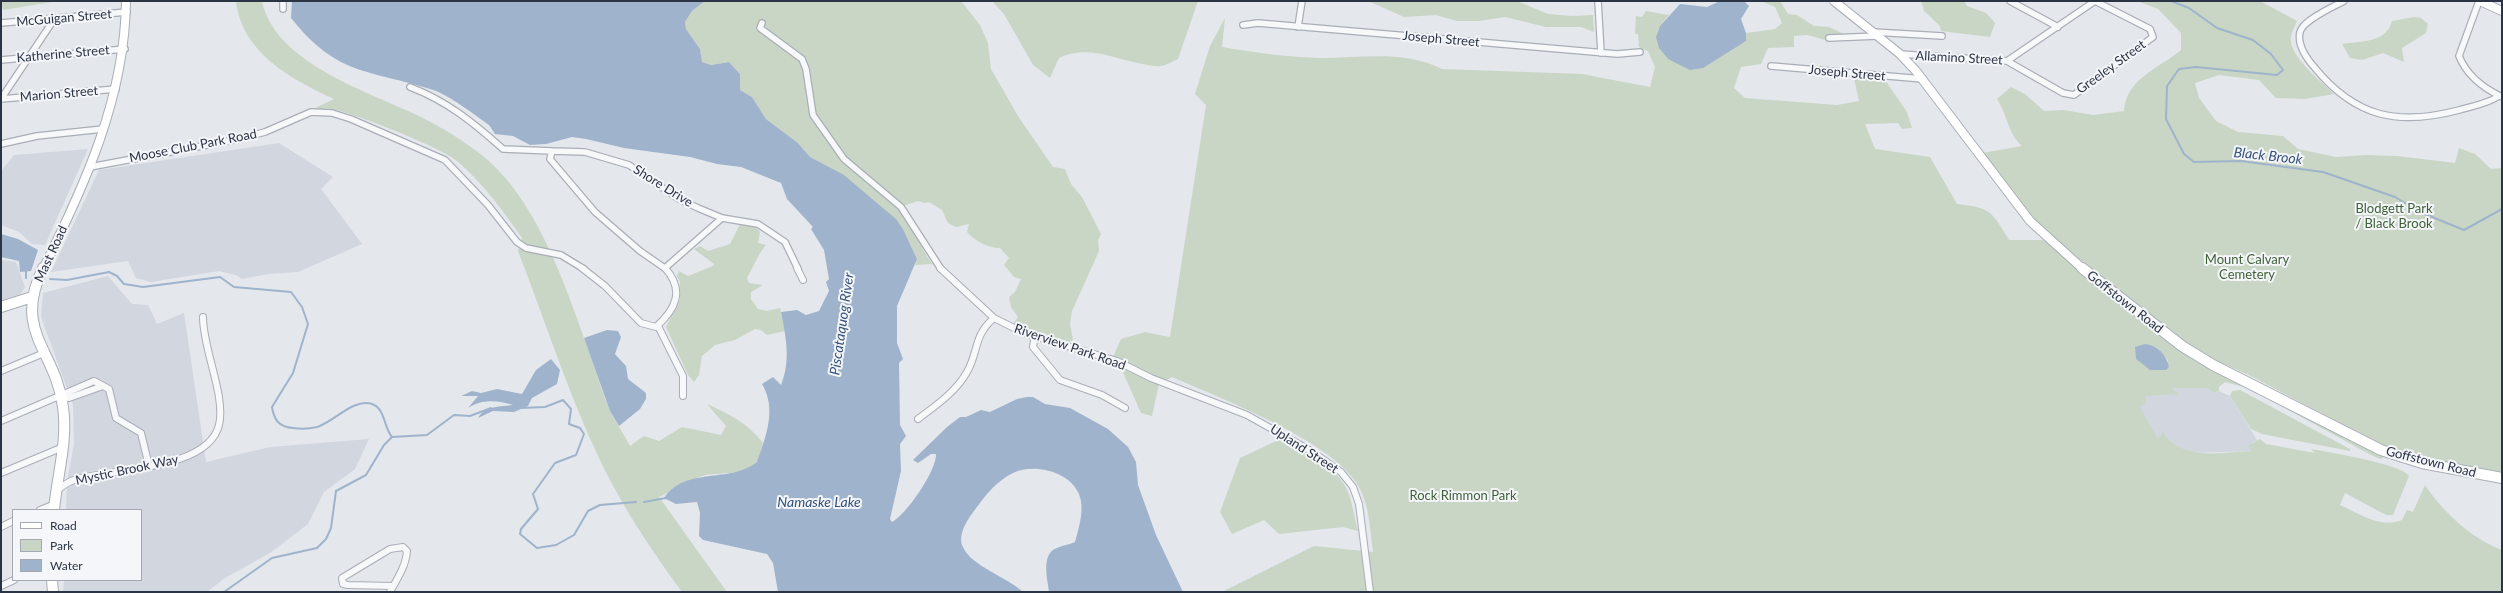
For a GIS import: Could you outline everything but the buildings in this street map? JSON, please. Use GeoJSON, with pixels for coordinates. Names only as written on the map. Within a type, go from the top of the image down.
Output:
{"type":"FeatureCollection","features":[{"type":"Feature","properties":{"kind":"main road","name":"Mast Road"},"geometry":{"type":"LineString","coordinates":[[54,507],[63,447],[64,420],[61,397],[33,323],[32,297],[90,166],[116,89],[125,49],[127,12],[126,1]]}},
{"type":"Feature","properties":{"kind":"main road","name":"Goffstown Road"},"geometry":{"type":"LineString","coordinates":[[1834,1],[1900,54],[1923,79],[2030,221],[2085,271],[2182,346],[2213,365],[2381,450],[2422,463],[2502,478]]}},
{"type":"Feature","properties":{"kind":"main road"},"geometry":{"type":"LineString","coordinates":[[2480,1],[2502,11]]}},
{"type":"Feature","properties":{"kind":"main road"},"geometry":{"type":"LineString","coordinates":[[1,307],[32,297]]}},
{"type":"Feature","properties":{"kind":"main road"},"geometry":{"type":"LineString","coordinates":[[52,581],[53,592]]}},
{"type":"Feature","properties":{"kind":"street"},"geometry":{"type":"LineString","coordinates":[[284,1],[284,9]]}},
{"type":"Feature","properties":{"kind":"street"},"geometry":{"type":"LineString","coordinates":[[1298,27],[1302,1]]}},
{"type":"Feature","properties":{"kind":"street"},"geometry":{"type":"LineString","coordinates":[[1598,1],[1601,52]]}},
{"type":"Feature","properties":{"kind":"street"},"geometry":{"type":"LineString","coordinates":[[2010,1],[2058,27]]}},
{"type":"Feature","properties":{"kind":"street","name":"Allamino Street"},"geometry":{"type":"LineString","coordinates":[[1900,54],[2007,61],[2095,1]]}},
{"type":"Feature","properties":{"kind":"street","name":"Greeley Street"},"geometry":{"type":"LineString","coordinates":[[2007,61],[2064,93],[2074,95],[2153,37],[2150,29],[2095,1]]}},
{"type":"Feature","properties":{"kind":"street"},"geometry":{"type":"LineString","coordinates":[[2344,1],[2305,26],[2300,33],[2299,39],[2302,52],[2309,62],[2342,94],[2354,103],[2387,116],[2414,119],[2490,102],[2501,96],[2468,72],[2459,56],[2480,1]]}},
{"type":"Feature","properties":{"kind":"street","name":"McGuigan Street"},"geometry":{"type":"LineString","coordinates":[[1,23],[127,12]]}},
{"type":"Feature","properties":{"kind":"street"},"geometry":{"type":"LineString","coordinates":[[1,99],[55,18]]}},
{"type":"Feature","properties":{"kind":"street","name":"Riverview Park Road"},"geometry":{"type":"LineString","coordinates":[[762,23],[760,28],[802,59],[806,69],[813,115],[844,159],[901,207],[938,266],[994,318],[1024,333],[1035,335],[1117,361],[1151,378],[1196,395]]}},
{"type":"Feature","properties":{"kind":"street","name":"Joseph Street"},"geometry":{"type":"LineString","coordinates":[[1243,25],[1258,23],[1601,52],[1630,54],[1640,52]]}},
{"type":"Feature","properties":{"kind":"street"},"geometry":{"type":"LineString","coordinates":[[1829,38],[1875,34],[1942,36]]}},
{"type":"Feature","properties":{"kind":"street","name":"Katherine Street"},"geometry":{"type":"LineString","coordinates":[[1,60],[125,49]]}},
{"type":"Feature","properties":{"kind":"street","name":"Joseph Street"},"geometry":{"type":"LineString","coordinates":[[1771,66],[1923,79]]}},
{"type":"Feature","properties":{"kind":"street"},"geometry":{"type":"LineString","coordinates":[[410,87],[430,94],[468,118],[503,149],[552,151],[550,159],[595,212],[640,251],[666,268],[675,281],[676,296],[668,316],[658,326],[684,376],[683,396]]}},
{"type":"Feature","properties":{"kind":"street","name":"Marion Street"},"geometry":{"type":"LineString","coordinates":[[1,99],[116,89]]}},
{"type":"Feature","properties":{"kind":"street","name":"Moose Club Park Road"},"geometry":{"type":"LineString","coordinates":[[90,166],[239,139],[265,132],[311,112],[332,113],[351,119],[445,160],[459,172],[517,242],[526,248],[556,253],[576,263],[605,286],[641,323],[650,327],[658,326]]}},
{"type":"Feature","properties":{"kind":"street"},"geometry":{"type":"LineString","coordinates":[[1,144],[37,136],[103,129]]}},
{"type":"Feature","properties":{"kind":"street","name":"Shore Drive"},"geometry":{"type":"LineString","coordinates":[[552,151],[585,152],[629,165],[679,199],[722,218],[753,222],[785,242],[803,280]]}},
{"type":"Feature","properties":{"kind":"street"},"geometry":{"type":"LineString","coordinates":[[666,268],[722,218]]}},
{"type":"Feature","properties":{"kind":"street","name":"Mystic Brook Way"},"geometry":{"type":"LineString","coordinates":[[56,491],[75,480],[178,460],[196,452],[209,443],[219,428],[215,386],[203,337],[203,317]]}},
{"type":"Feature","properties":{"kind":"street"},"geometry":{"type":"LineString","coordinates":[[918,419],[941,401],[964,375],[977,335],[994,318]]}},
{"type":"Feature","properties":{"kind":"street"},"geometry":{"type":"LineString","coordinates":[[1035,335],[1033,347],[1060,380],[1102,395],[1125,408]]}},
{"type":"Feature","properties":{"kind":"street"},"geometry":{"type":"LineString","coordinates":[[1,371],[44,354]]}},
{"type":"Feature","properties":{"kind":"street"},"geometry":{"type":"LineString","coordinates":[[1,421],[61,397],[68,391],[94,381],[109,389],[112,410],[116,418],[141,433],[149,466]]}},
{"type":"Feature","properties":{"kind":"street"},"geometry":{"type":"LineString","coordinates":[[61,397],[69,398],[103,386]]}},
{"type":"Feature","properties":{"kind":"street","name":"Upland Street"},"geometry":{"type":"LineString","coordinates":[[1196,395],[1247,415],[1276,429],[1326,461],[1348,480],[1356,494],[1363,523],[1370,592]]}},
{"type":"Feature","properties":{"kind":"street"},"geometry":{"type":"LineString","coordinates":[[1,473],[63,447]]}},
{"type":"Feature","properties":{"kind":"street"},"geometry":{"type":"LineString","coordinates":[[1,527],[12,522]]}},
{"type":"Feature","properties":{"kind":"street"},"geometry":{"type":"LineString","coordinates":[[401,546],[406,549],[407,554],[392,589],[348,585],[343,584],[342,580],[346,574],[390,549],[401,546]]}},
{"type":"Feature","properties":{"kind":"street"},"geometry":{"type":"LineString","coordinates":[[1,586],[12,581]]}},
{"type":"Feature","properties":{"kind":"shaded area"},"geometry":{"type":"Polygon","coordinates":[[[279,143],[333,177],[321,189],[362,244],[298,272],[268,274],[242,279],[236,275],[219,271],[151,282],[136,278],[128,261],[51,272],[99,170],[279,143]]]}},
{"type":"Feature","properties":{"kind":"shaded area"},"geometry":{"type":"Polygon","coordinates":[[[88,149],[45,245],[32,244],[19,232],[1,225],[1,171],[14,155],[88,149]]]}},
{"type":"Feature","properties":{"kind":"shaded area"},"geometry":{"type":"Polygon","coordinates":[[[1,260],[16,262],[25,287],[20,295],[1,303],[1,260]]]}},
{"type":"Feature","properties":{"kind":"shaded area"},"geometry":{"type":"Polygon","coordinates":[[[108,276],[132,304],[148,305],[157,324],[184,313],[206,462],[270,447],[369,439],[355,469],[324,492],[308,524],[270,553],[225,578],[207,592],[63,592],[64,581],[142,581],[142,509],[66,509],[67,482],[74,444],[73,405],[41,317],[43,293],[108,276]]]}},
{"type":"Feature","properties":{"kind":"shaded area"},"geometry":{"type":"Polygon","coordinates":[[[2171,388],[2207,388],[2214,393],[2219,391],[2230,396],[2257,440],[2252,443],[2254,451],[2189,453],[2141,440],[2138,390],[2178,393],[2171,388]]]}},
{"type":"Feature","properties":{"kind":"green space"},"geometry":{"type":"Polygon","coordinates":[[[1,1],[58,1],[3,10],[1,1]]]}},
{"type":"Feature","properties":{"kind":"green space"},"geometry":{"type":"Polygon","coordinates":[[[236,1],[262,1],[270,23],[285,42],[305,59],[352,86],[421,117],[445,130],[483,156],[503,175],[521,198],[550,250],[562,278],[607,405],[630,446],[644,436],[659,441],[682,427],[721,435],[726,426],[707,404],[738,420],[751,430],[763,443],[756,463],[751,467],[739,472],[712,474],[699,477],[659,497],[727,592],[682,592],[627,511],[597,454],[573,397],[518,251],[522,238],[492,198],[475,178],[457,161],[434,148],[396,131],[342,112],[331,109],[316,109],[307,112],[334,99],[301,83],[271,62],[258,50],[240,19],[236,1]]]}},
{"type":"Feature","properties":{"kind":"green space"},"geometry":{"type":"Polygon","coordinates":[[[705,1],[961,1],[980,25],[988,43],[991,69],[1018,116],[1053,167],[1065,169],[1071,184],[1082,197],[1101,234],[1098,241],[1099,251],[1072,311],[1070,324],[1073,340],[1069,342],[1013,324],[1018,317],[1011,307],[1009,297],[1015,292],[1021,279],[1014,277],[1004,265],[1009,258],[1000,248],[986,245],[970,235],[967,232],[969,224],[956,227],[948,223],[942,210],[929,202],[924,203],[918,201],[897,208],[912,228],[932,264],[915,265],[917,259],[903,229],[883,208],[847,178],[810,157],[798,143],[766,119],[752,97],[740,90],[740,74],[729,62],[711,65],[702,62],[700,49],[686,29],[685,22],[692,11],[705,1]]]}},
{"type":"Feature","properties":{"kind":"green space"},"geometry":{"type":"Polygon","coordinates":[[[992,1],[1198,1],[1178,59],[1165,65],[1156,66],[1132,62],[1101,54],[1080,52],[1059,58],[1050,78],[1033,65],[1004,14],[992,1]]]}},
{"type":"Feature","properties":{"kind":"green space"},"geometry":{"type":"Polygon","coordinates":[[[1368,1],[1517,1],[1548,14],[1572,16],[1593,15],[1594,32],[1581,27],[1546,27],[1505,17],[1479,21],[1457,21],[1436,15],[1404,17],[1368,1]]]}},
{"type":"Feature","properties":{"kind":"green space","name":"Rock Rimmon Park"},"geometry":{"type":"Polygon","coordinates":[[[1761,1],[1780,1],[1788,14],[1797,15],[1814,26],[1829,27],[1846,35],[1848,40],[1825,40],[1808,35],[1794,36],[1794,47],[1768,48],[1761,64],[1741,67],[1734,88],[1745,98],[1837,105],[1859,101],[1854,78],[1885,80],[1907,112],[1912,128],[1902,129],[1898,123],[1865,124],[1875,149],[1930,157],[1957,204],[1977,207],[1989,213],[1994,217],[2009,240],[2044,240],[2165,340],[2192,359],[2255,389],[2384,457],[2381,459],[2373,456],[2248,388],[2225,382],[2219,387],[2219,391],[2214,393],[2207,388],[2172,388],[2179,394],[2145,396],[2146,403],[2140,407],[2158,439],[2163,432],[2180,448],[2204,453],[2216,453],[2253,451],[2247,446],[2260,439],[2266,444],[2315,453],[2311,449],[2393,467],[2409,476],[2393,515],[2386,515],[2345,493],[2340,505],[2378,522],[2394,522],[2402,520],[2407,510],[2413,512],[2425,485],[2440,505],[2459,523],[2480,539],[2502,550],[2502,592],[1222,592],[1314,546],[1373,552],[1370,527],[1363,495],[1346,470],[1326,454],[1302,438],[1246,409],[1172,377],[1159,384],[1152,416],[1141,413],[1122,370],[1110,364],[1121,339],[1145,332],[1170,337],[1206,105],[1195,94],[1210,46],[1225,18],[1222,47],[1272,54],[1322,58],[1368,56],[1398,57],[1428,63],[1442,69],[1582,74],[1650,87],[1655,67],[1648,51],[1639,47],[1638,34],[1635,34],[1636,16],[1642,17],[1646,11],[1669,15],[1660,27],[1657,37],[1660,47],[1668,59],[1746,41],[1746,33],[1775,29],[1782,23],[1775,7],[1761,1]],[[2156,347],[2150,370],[2166,370],[2168,360],[2156,347]]]}},
{"type":"Feature","properties":{"kind":"green space"},"geometry":{"type":"Polygon","coordinates":[[[1921,1],[1964,1],[1967,6],[1986,13],[1995,23],[1990,37],[1941,31],[1940,26],[1924,11],[1921,1]]]}},
{"type":"Feature","properties":{"kind":"green space","name":"Mount Calvary Cemetery"},"geometry":{"type":"Polygon","coordinates":[[[2137,1],[2260,1],[2297,21],[2291,36],[2291,43],[2294,51],[2306,68],[2334,94],[2305,99],[2276,98],[2259,80],[2219,75],[2195,83],[2199,98],[2216,121],[2238,132],[2283,136],[2298,149],[2336,157],[2366,155],[2397,156],[2455,163],[2459,148],[2475,154],[2491,169],[2502,168],[2502,472],[2440,461],[2383,446],[2249,375],[2219,362],[2192,347],[2050,236],[2036,221],[1983,153],[2022,146],[2014,136],[1997,99],[2011,87],[2025,94],[2044,111],[2063,110],[2093,115],[2124,111],[2126,100],[2137,83],[2153,69],[2181,50],[2181,33],[2158,9],[2137,1]]]}},
{"type":"Feature","properties":{"kind":"green space"},"geometry":{"type":"Polygon","coordinates":[[[2414,17],[2421,18],[2428,24],[2426,33],[2402,48],[2404,62],[2383,53],[2362,60],[2350,58],[2342,44],[2372,40],[2385,33],[2392,21],[2414,17]]]}},
{"type":"Feature","properties":{"kind":"green space"},"geometry":{"type":"Polygon","coordinates":[[[740,224],[756,228],[760,232],[758,243],[766,245],[760,253],[747,278],[749,283],[763,285],[751,292],[751,299],[758,309],[767,311],[780,308],[785,331],[767,335],[761,330],[755,329],[735,340],[715,345],[702,356],[699,375],[694,382],[688,375],[666,327],[680,300],[680,282],[677,276],[679,271],[688,276],[713,266],[714,264],[694,249],[700,246],[708,251],[730,244],[740,224]]]}},
{"type":"Feature","properties":{"kind":"green space"},"geometry":{"type":"Polygon","coordinates":[[[2240,390],[2350,449],[2350,451],[2262,434],[2251,429],[2230,396],[2232,391],[2240,390]]]}},
{"type":"Feature","properties":{"kind":"green space"},"geometry":{"type":"Polygon","coordinates":[[[1277,434],[1307,451],[1327,465],[1343,482],[1351,501],[1358,531],[1343,527],[1279,534],[1264,520],[1232,534],[1220,512],[1240,458],[1276,441],[1277,434]]]}},
{"type":"Feature","properties":{"kind":"water","name":"Namaske Lake"},"geometry":{"type":"Polygon","coordinates":[[[292,1],[705,1],[692,11],[685,22],[686,29],[700,49],[702,62],[711,65],[729,62],[740,74],[740,90],[752,97],[766,119],[798,143],[810,157],[844,175],[896,219],[903,229],[917,259],[897,306],[897,343],[903,359],[899,363],[900,425],[906,436],[900,444],[901,471],[890,519],[892,522],[905,511],[920,491],[932,470],[936,454],[931,454],[918,463],[913,460],[947,427],[960,417],[966,417],[981,410],[990,412],[1017,399],[1033,397],[1045,404],[1070,408],[1108,429],[1128,447],[1136,462],[1138,485],[1156,535],[1183,592],[1049,592],[1046,568],[1048,556],[1057,548],[1075,542],[1081,518],[1081,500],[1074,486],[1059,475],[1050,471],[1031,469],[1013,473],[991,490],[968,519],[961,538],[961,543],[967,554],[981,566],[1023,592],[778,592],[773,563],[767,554],[703,540],[699,536],[700,513],[697,502],[676,504],[664,498],[673,488],[684,482],[696,478],[746,469],[757,462],[764,442],[769,413],[769,403],[762,384],[773,377],[781,385],[786,367],[787,349],[781,312],[797,310],[806,315],[819,311],[829,291],[826,282],[829,279],[824,250],[811,229],[813,227],[787,199],[781,183],[741,167],[717,164],[690,157],[624,148],[586,139],[572,137],[546,144],[530,145],[513,136],[495,134],[489,125],[447,96],[410,83],[372,74],[340,61],[324,51],[308,37],[291,18],[292,1]]]}},
{"type":"Feature","properties":{"kind":"water"},"geometry":{"type":"Polygon","coordinates":[[[1720,1],[1744,1],[1749,6],[1741,19],[1746,33],[1746,41],[1703,68],[1690,70],[1668,59],[1659,48],[1656,37],[1660,26],[1680,4],[1707,7],[1720,1]]]}},
{"type":"Feature","properties":{"kind":"water"},"geometry":{"type":"Polygon","coordinates":[[[1,234],[18,239],[38,250],[31,271],[20,272],[19,261],[1,257],[1,234]]]}},
{"type":"Feature","properties":{"kind":"water"},"geometry":{"type":"Polygon","coordinates":[[[607,330],[618,331],[621,337],[615,354],[626,366],[628,379],[646,393],[646,399],[640,409],[619,426],[610,411],[584,338],[607,330]]]}},
{"type":"Feature","properties":{"kind":"water"},"geometry":{"type":"Polygon","coordinates":[[[2145,344],[2161,351],[2168,362],[2169,367],[2166,370],[2150,370],[2136,359],[2135,347],[2145,344]]]}},
{"type":"Feature","properties":{"kind":"water"},"geometry":{"type":"Polygon","coordinates":[[[551,359],[560,370],[557,384],[532,398],[528,406],[514,412],[493,411],[478,418],[489,409],[513,405],[490,401],[479,403],[468,408],[478,396],[461,396],[472,391],[481,393],[497,389],[522,394],[536,370],[551,359]]]}},
{"type":"Feature","properties":{"kind":"waterway","name":"Black Brook"},"geometry":{"type":"LineString","coordinates":[[2171,1],[2189,8],[2217,28],[2253,40],[2271,54],[2283,70],[2277,75],[2196,67],[2179,69],[2167,86],[2166,119],[2184,154],[2194,162],[2241,161],[2323,172],[2395,197],[2420,212],[2464,230],[2502,209]]}},
{"type":"Feature","properties":{"kind":"waterway"},"geometry":{"type":"LineString","coordinates":[[26,270],[26,278]]}},
{"type":"Feature","properties":{"kind":"waterway"},"geometry":{"type":"LineString","coordinates":[[50,279],[67,280],[109,272],[117,276],[124,284],[143,287],[220,277],[234,287],[291,292],[302,307],[308,324],[293,373],[272,407],[274,416],[278,422],[288,427],[305,429],[317,427],[351,407],[365,403],[376,406],[382,414],[392,437]]}},
{"type":"Feature","properties":{"kind":"waterway"},"geometry":{"type":"LineString","coordinates":[[521,408],[545,407],[563,400],[571,409],[569,424],[580,428],[584,434],[576,455],[555,463],[533,494],[538,509],[521,529],[520,534],[537,548],[556,545],[574,535],[588,511],[600,505],[636,502]]}},
{"type":"Feature","properties":{"kind":"waterway"},"geometry":{"type":"LineString","coordinates":[[392,437],[427,435],[454,415],[470,416],[491,408]]}},
{"type":"Feature","properties":{"kind":"waterway"},"geometry":{"type":"LineString","coordinates":[[224,592],[272,558],[317,548],[326,539],[331,528],[336,491],[366,475],[384,445],[392,437]]}},
{"type":"Feature","properties":{"kind":"waterway"},"geometry":{"type":"LineString","coordinates":[[644,502],[666,498]]}},
{"type":"Feature","properties":{"kind":"park label","name":"Blodgett Park / Black Brook"},"geometry":{"type":"Point","coordinates":[2394,216]}},
{"type":"Feature","properties":{"kind":"water label","name":"Piscataquog River"},"geometry":{"type":"Point","coordinates":[842,324]}}]}
